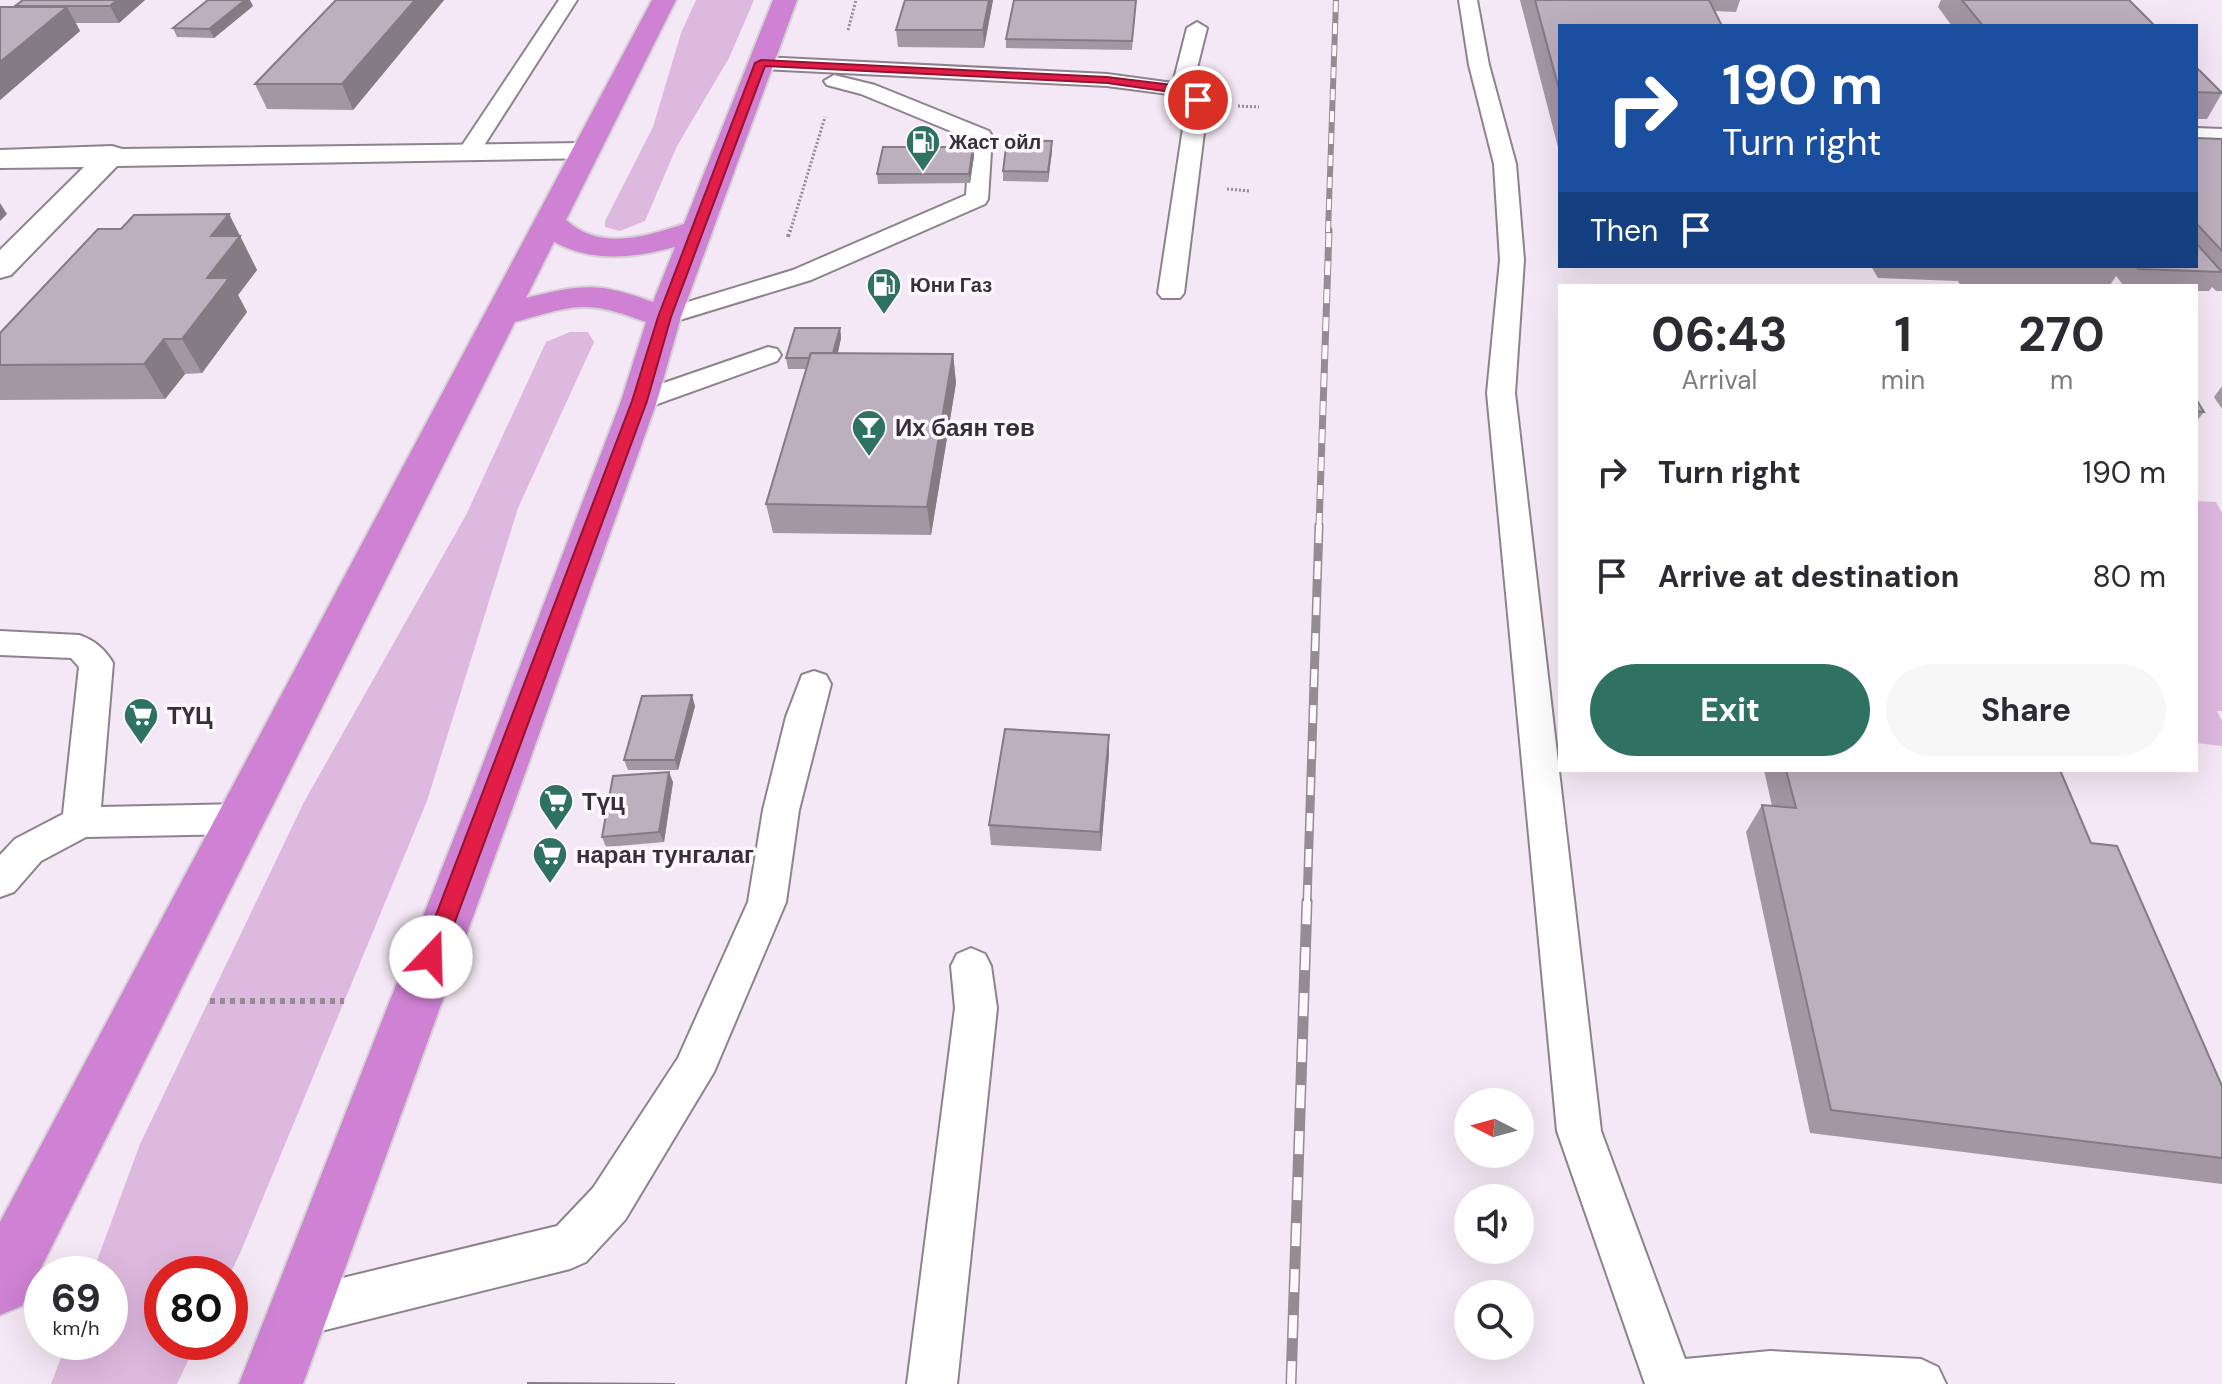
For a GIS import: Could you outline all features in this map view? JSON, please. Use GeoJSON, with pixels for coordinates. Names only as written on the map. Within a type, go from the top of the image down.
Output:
{"type":"FeatureCollection","features":[{"type":"Feature","properties":{"kind":"highway"},"geometry":{"type":"LineString","coordinates":[[0,1284],[664,0]]}},
{"type":"Feature","properties":{"kind":"highway"},"geometry":{"type":"LineString","coordinates":[[271,1384],[639,401],[664,317],[785,0]]}},
{"type":"Feature","properties":{"kind":"highway"},"geometry":{"type":"LineString","coordinates":[[551,223],[563,237],[587,246],[619,249],[654,245],[697,230]]}},
{"type":"Feature","properties":{"kind":"highway"},"geometry":{"type":"LineString","coordinates":[[502,315],[577,295],[612,298],[664,317]]}},
{"type":"Feature","properties":{"kind":"street"},"geometry":{"type":"LineString","coordinates":[[0,159],[112,155],[584,152]]}},
{"type":"Feature","properties":{"kind":"street"},"geometry":{"type":"LineString","coordinates":[[0,268],[112,155]]}},
{"type":"Feature","properties":{"kind":"lane"},"geometry":{"type":"LineString","coordinates":[[468,153],[568,0]]}},
{"type":"Feature","properties":{"kind":"lane"},"geometry":{"type":"LineString","coordinates":[[1468,0],[1479,65],[1505,164],[1512,260],[1501,393],[1579,1131],[1670,1384]]}},
{"type":"Feature","properties":{"kind":"lane"},"geometry":{"type":"LineString","coordinates":[[1181,90],[1197,28]]}},
{"type":"Feature","properties":{"kind":"lane"},"geometry":{"type":"LineString","coordinates":[[761,63],[836,74],[1107,80],[1181,90],[1198,100],[1171,293]]}},
{"type":"Feature","properties":{"kind":"lane"},"geometry":{"type":"LineString","coordinates":[[664,317],[802,275],[977,199],[981,136],[836,74]]}},
{"type":"Feature","properties":{"kind":"lane"},"geometry":{"type":"LineString","coordinates":[[2198,134],[2222,135]]}},
{"type":"Feature","properties":{"kind":"lane"},"geometry":{"type":"LineString","coordinates":[[639,401],[768,355]]}},
{"type":"Feature","properties":{"kind":"lane"},"geometry":{"type":"LineString","coordinates":[[0,643],[79,647],[96,663],[81,822]]}},
{"type":"Feature","properties":{"kind":"lane"},"geometry":{"type":"LineString","coordinates":[[297,1313],[570,1246],[609,1204],[693,1072],[767,902],[781,810],[814,684]]}},
{"type":"Feature","properties":{"kind":"lane"},"geometry":{"type":"LineString","coordinates":[[0,881],[28,850],[81,822],[241,819]]}},
{"type":"Feature","properties":{"kind":"lane"},"geometry":{"type":"LineString","coordinates":[[932,1384],[976,1008],[971,966]]}},
{"type":"Feature","properties":{"kind":"lane"},"geometry":{"type":"LineString","coordinates":[[1681,1384],[1718,1376],[1758,1375],[1921,1384]]}},
{"type":"Feature","properties":{"kind":"path"},"geometry":{"type":"LineString","coordinates":[[772,284],[856,0]]}},
{"type":"Feature","properties":{"kind":"path"},"geometry":{"type":"LineString","coordinates":[[209,1001],[344,1001]]}},
{"type":"Feature","properties":{"kind":"shaded area"},"geometry":{"type":"Polygon","coordinates":[[[696,0],[754,0],[729,58],[677,146],[645,221],[620,231],[605,227],[605,221],[653,127],[681,33],[696,0]]]}},
{"type":"Feature","properties":{"kind":"shaded area"},"geometry":{"type":"Polygon","coordinates":[[[570,332],[588,332],[594,342],[518,508],[427,801],[241,1251],[239,1256],[144,1256],[144,1360],[188,1360],[177,1384],[51,1384],[60,1360],[128,1360],[128,1256],[99,1256],[140,1144],[304,802],[466,515],[546,342],[570,332]]]}},
{"type":"Feature","properties":{"kind":"shaded area"},"geometry":{"type":"Polygon","coordinates":[[[2198,501],[2216,502],[2222,513],[2222,711],[2217,711],[2222,721],[2222,746],[2198,743],[2198,501]]]}},
{"type":"Feature","properties":{"kind":"building"},"geometry":{"type":"Polygon","coordinates":[[[23,0],[117,0],[110,6],[15,6],[23,0]]]}},
{"type":"Feature","properties":{"kind":"building"},"geometry":{"type":"Polygon","coordinates":[[[208,0],[245,0],[209,29],[173,28],[208,0]]]}},
{"type":"Feature","properties":{"kind":"building"},"geometry":{"type":"Polygon","coordinates":[[[336,0],[415,0],[342,84],[255,84],[336,0]]]}},
{"type":"Feature","properties":{"kind":"building"},"geometry":{"type":"Polygon","coordinates":[[[905,0],[989,0],[983,30],[896,30],[905,0]]]}},
{"type":"Feature","properties":{"kind":"building"},"geometry":{"type":"Polygon","coordinates":[[[1014,0],[1136,0],[1132,41],[1006,39],[1014,0]]]}},
{"type":"Feature","properties":{"kind":"building"},"geometry":{"type":"Polygon","coordinates":[[[1535,0],[1709,0],[1721,24],[1558,24],[1558,86],[1535,0]]]}},
{"type":"Feature","properties":{"kind":"building"},"geometry":{"type":"Polygon","coordinates":[[[1962,0],[2129,0],[2153,24],[1981,24],[1962,0]]]}},
{"type":"Feature","properties":{"kind":"building"},"geometry":{"type":"Polygon","coordinates":[[[0,7],[67,7],[0,62],[0,7]]]}},
{"type":"Feature","properties":{"kind":"building"},"geometry":{"type":"Polygon","coordinates":[[[2198,69],[2222,93],[2198,92],[2198,69]]]}},
{"type":"Feature","properties":{"kind":"building"},"geometry":{"type":"Polygon","coordinates":[[[2198,138],[2222,139],[2222,251],[2198,225],[2198,138]]]}},
{"type":"Feature","properties":{"kind":"building"},"geometry":{"type":"Polygon","coordinates":[[[1007,140],[1052,141],[1048,172],[1003,171],[1007,140]]]}},
{"type":"Feature","properties":{"kind":"building"},"geometry":{"type":"Polygon","coordinates":[[[883,147],[973,147],[969,174],[877,174],[883,147]]]}},
{"type":"Feature","properties":{"kind":"building"},"geometry":{"type":"Polygon","coordinates":[[[229,214],[211,236],[240,236],[207,278],[229,278],[182,339],[164,339],[144,364],[0,365],[0,333],[98,229],[121,229],[134,215],[229,214]]]}},
{"type":"Feature","properties":{"kind":"building"},"geometry":{"type":"Polygon","coordinates":[[[2198,245],[2222,272],[2138,269],[2198,268],[2198,245]]]}},
{"type":"Feature","properties":{"kind":"building"},"geometry":{"type":"Polygon","coordinates":[[[795,328],[840,328],[833,353],[811,353],[809,358],[786,358],[795,328]]]}},
{"type":"Feature","properties":{"kind":"building","name":"Их баян төв"},"geometry":{"type":"Polygon","coordinates":[[[811,353],[953,354],[927,507],[766,504],[811,353]]]}},
{"type":"Feature","properties":{"kind":"building"},"geometry":{"type":"Polygon","coordinates":[[[692,695],[675,760],[624,760],[642,696],[692,695]]]}},
{"type":"Feature","properties":{"kind":"building"},"geometry":{"type":"Polygon","coordinates":[[[1005,729],[1109,735],[1100,832],[989,825],[1005,729]]]}},
{"type":"Feature","properties":{"kind":"building"},"geometry":{"type":"Polygon","coordinates":[[[669,772],[659,832],[602,837],[613,776],[669,772]]]}},
{"type":"Feature","properties":{"kind":"building"},"geometry":{"type":"Polygon","coordinates":[[[1787,772],[2061,772],[2091,843],[2117,846],[2222,1086],[2222,1158],[1831,1110],[1762,805],[1796,808],[1787,772]]]}},
{"type":"Feature","properties":{"kind":"building"},"geometry":{"type":"Polygon","coordinates":[[[528,1383],[675,1384],[528,1384],[528,1383]]]}},
{"type":"Feature","properties":{"kind":"railway"},"geometry":{"type":"LineString","coordinates":[[1328,232],[1336,0]]}},
{"type":"Feature","properties":{"kind":"railway"},"geometry":{"type":"LineString","coordinates":[[1319,527],[1329,230]]}},
{"type":"Feature","properties":{"kind":"railway"},"geometry":{"type":"LineString","coordinates":[[1307,903],[1319,525]]}},
{"type":"Feature","properties":{"kind":"railway"},"geometry":{"type":"LineString","coordinates":[[1291,1384],[1307,901]]}},
{"type":"Feature","properties":{"kind":"place","name":"Жаст ойл"},"geometry":{"type":"Point","coordinates":[923,173]}},
{"type":"Feature","properties":{"kind":"place","name":"Юни Газ"},"geometry":{"type":"Point","coordinates":[884,316]}},
{"type":"Feature","properties":{"kind":"place","name":"Их баян төв"},"geometry":{"type":"Point","coordinates":[869,458]}},
{"type":"Feature","properties":{"kind":"place","name":"ТҮЦ"},"geometry":{"type":"Point","coordinates":[141,746]}},
{"type":"Feature","properties":{"kind":"place","name":"Түц"},"geometry":{"type":"Point","coordinates":[556,832]}},
{"type":"Feature","properties":{"kind":"place","name":"наран тунгалаг"},"geometry":{"type":"Point","coordinates":[550,885]}},
{"type":"Feature","properties":{"kind":"route"},"geometry":{"type":"LineString","coordinates":[[431,957],[499,782],[639,401],[664,317],[761,63],[1107,80],[1181,90],[1198,100]]}}]}
